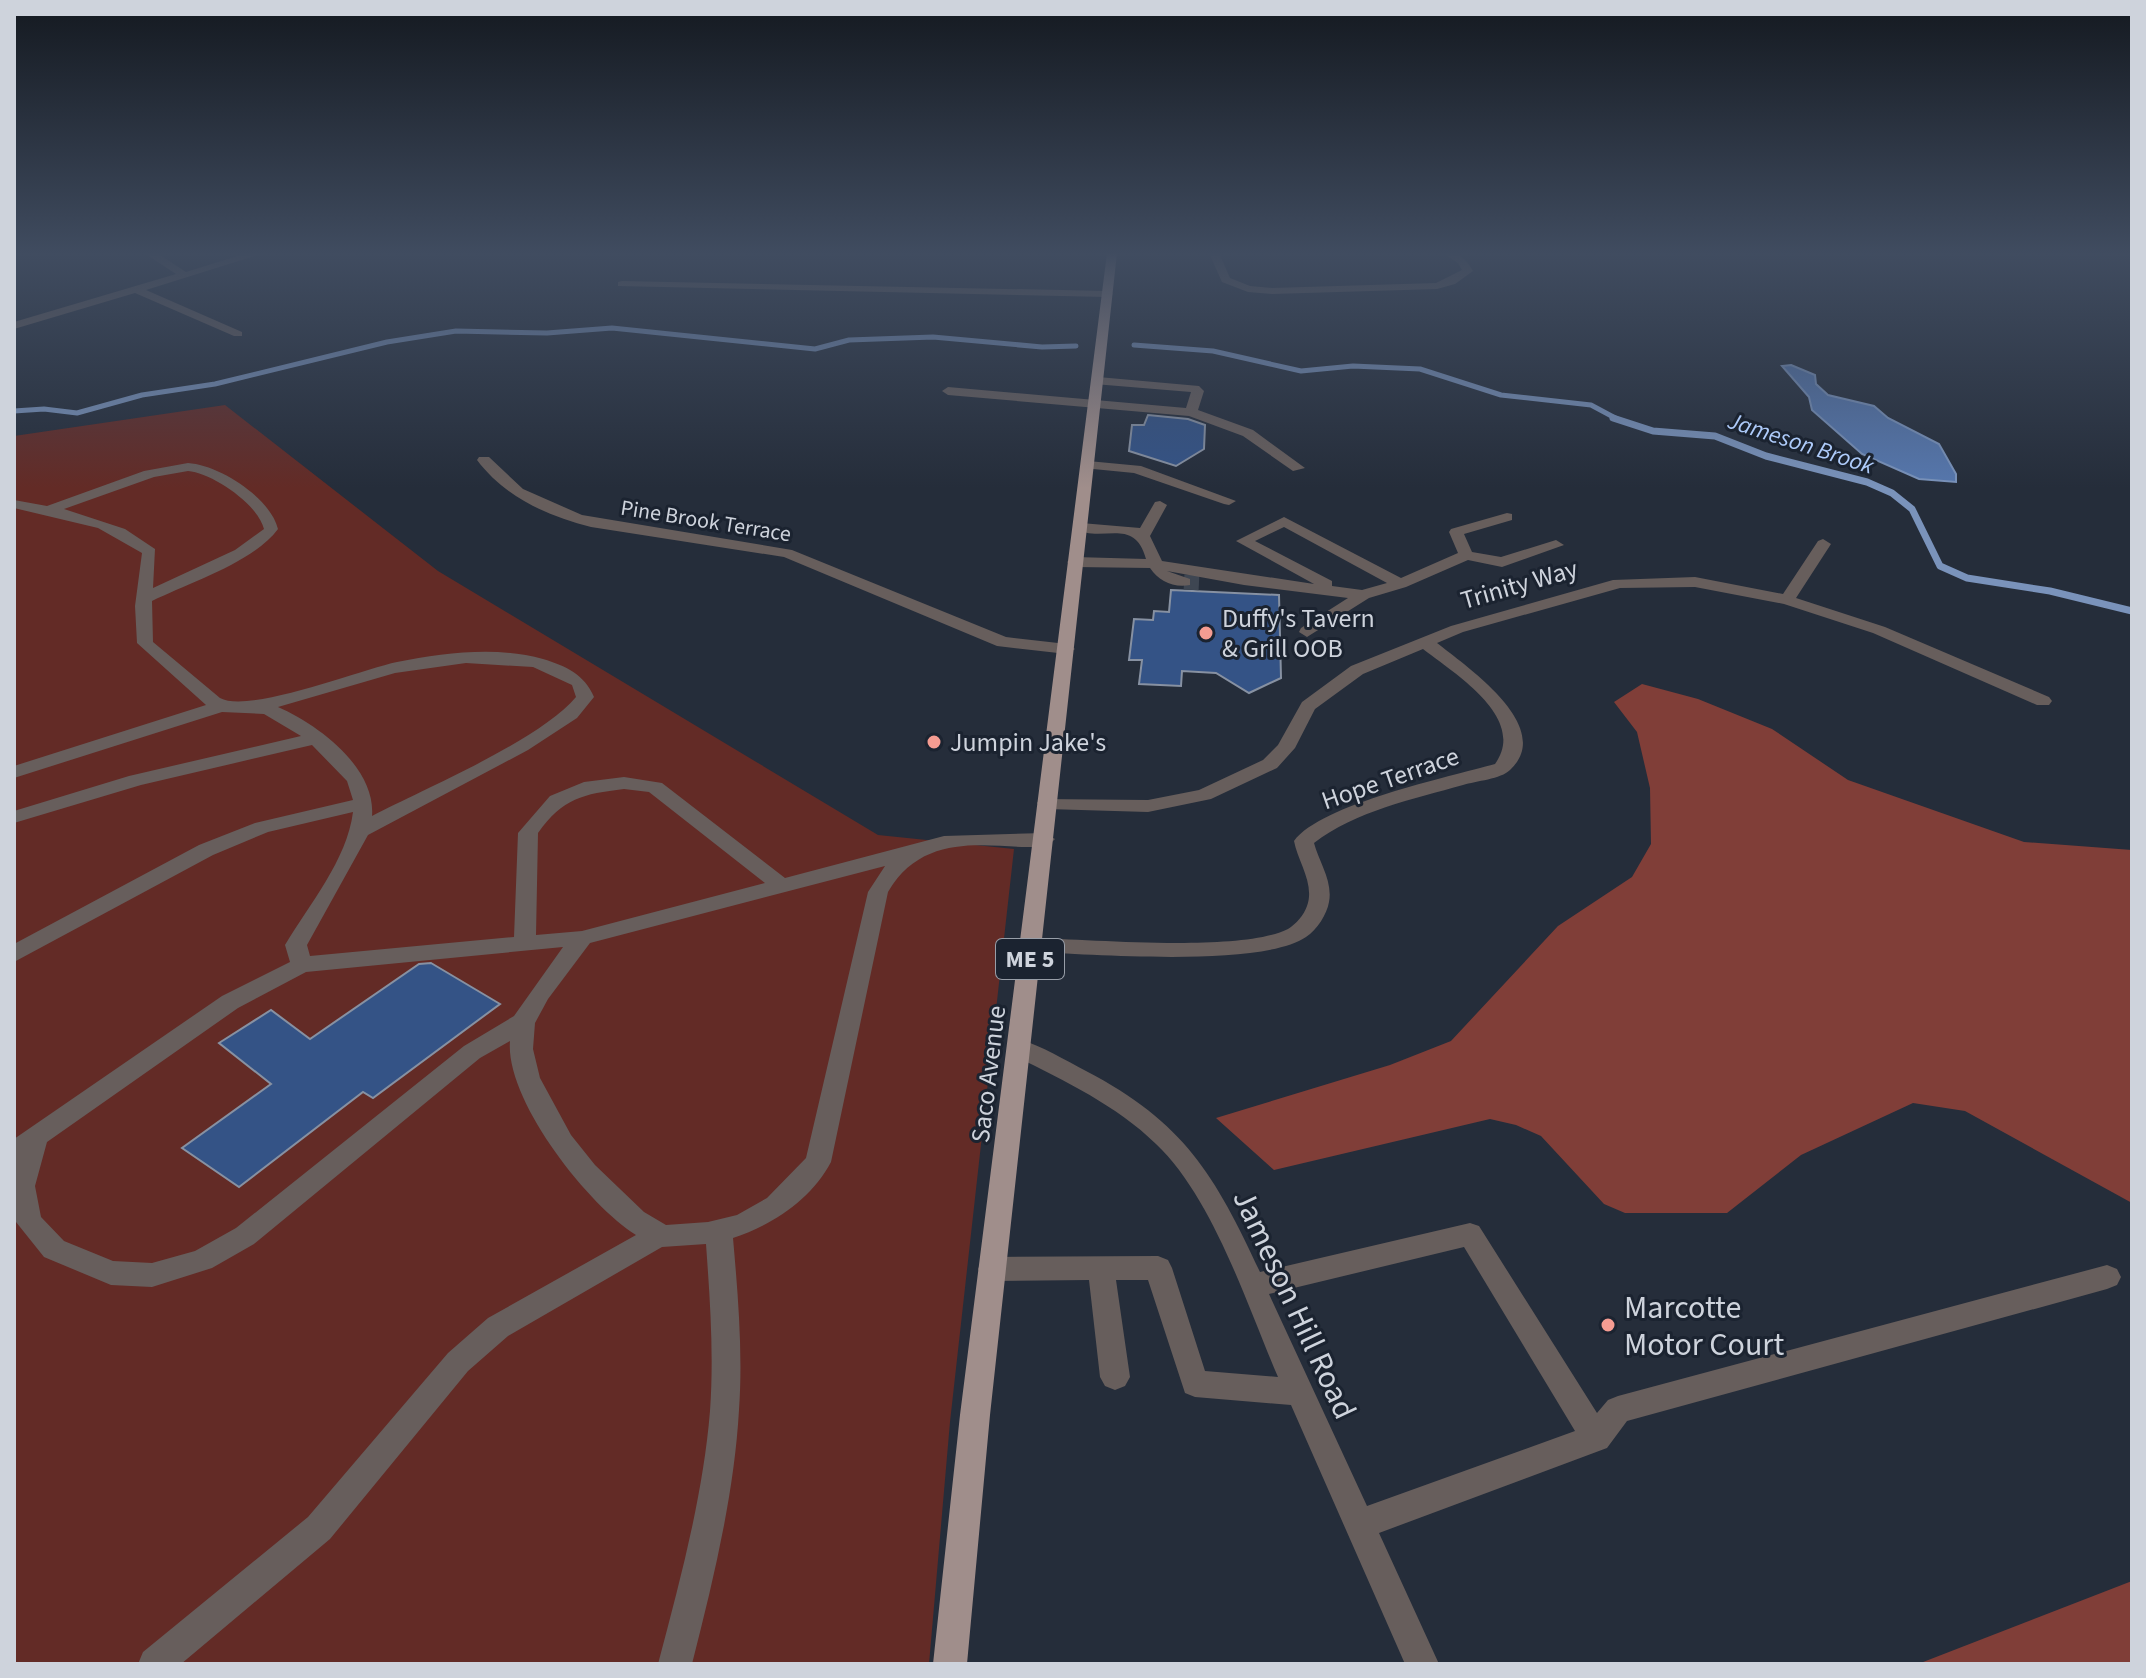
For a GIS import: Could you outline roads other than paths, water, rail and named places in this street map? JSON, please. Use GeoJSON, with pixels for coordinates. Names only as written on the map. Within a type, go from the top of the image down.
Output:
{"type":"FeatureCollection","features":[{"type":"Feature","properties":{"kind":"main road","name":"Saco Avenue"},"geometry":{"type":"LineString","coordinates":[[950,1664],[992,1269],[1104,331]]}},
{"type":"Feature","properties":{"kind":"street"},"geometry":{"type":"LineString","coordinates":[[232,331],[238,334]]}},
{"type":"Feature","properties":{"kind":"street"},"geometry":{"type":"LineString","coordinates":[[948,391],[1097,392],[1190,387],[1198,391],[1191,412]]}},
{"type":"Feature","properties":{"kind":"street"},"geometry":{"type":"LineString","coordinates":[[1097,392],[1191,412],[1248,433],[1298,468]]}},
{"type":"Feature","properties":{"kind":"street","name":"Pine Brook Terrace"},"geometry":{"type":"LineString","coordinates":[[484,460],[511,486],[563,515],[591,523],[787,553],[844,575],[914,608],[1003,642],[1067,649]]}},
{"type":"Feature","properties":{"kind":"street"},"geometry":{"type":"LineString","coordinates":[[1088,465],[1136,469],[1229,501]]}},
{"type":"Feature","properties":{"kind":"street"},"geometry":{"type":"LineString","coordinates":[[49,510],[159,472],[199,466],[217,474],[269,521],[271,529],[255,545],[145,598]]}},
{"type":"Feature","properties":{"kind":"street"},"geometry":{"type":"LineString","coordinates":[[1138,532],[1160,505]]}},
{"type":"Feature","properties":{"kind":"street"},"geometry":{"type":"LineString","coordinates":[[19,507],[49,510],[101,525],[150,552],[145,598],[145,643],[175,671],[221,706]]}},
{"type":"Feature","properties":{"kind":"street"},"geometry":{"type":"LineString","coordinates":[[1466,555],[1456,532],[1507,517]]}},
{"type":"Feature","properties":{"kind":"street"},"geometry":{"type":"LineString","coordinates":[[1338,590],[1243,541],[1284,521],[1400,584]]}},
{"type":"Feature","properties":{"kind":"street"},"geometry":{"type":"LineString","coordinates":[[1081,527],[1138,532],[1150,541],[1163,577],[1184,582]]}},
{"type":"Feature","properties":{"kind":"street"},"geometry":{"type":"LineString","coordinates":[[1787,600],[1823,544]]}},
{"type":"Feature","properties":{"kind":"street"},"geometry":{"type":"LineString","coordinates":[[1307,632],[1363,595],[1400,584],[1466,555],[1502,562],[1556,545]]}},
{"type":"Feature","properties":{"kind":"street"},"geometry":{"type":"LineString","coordinates":[[1075,562],[1156,564],[1244,580],[1363,595]]}},
{"type":"Feature","properties":{"kind":"street"},"geometry":{"type":"LineString","coordinates":[[1204,583],[1244,580]]}},
{"type":"Feature","properties":{"kind":"street","name":"Trinity Way"},"geometry":{"type":"LineString","coordinates":[[1047,803],[1148,806],[1204,795],[1270,764],[1286,748],[1308,706],[1357,670],[1509,612],[1619,583],[1695,582],[1787,600],[1879,630],[2043,701]]}},
{"type":"Feature","properties":{"kind":"street","name":"Hope Terrace"},"geometry":{"type":"LineString","coordinates":[[1032,945],[1235,946],[1296,933],[1314,915],[1320,898],[1319,881],[1306,855],[1304,841],[1311,833],[1365,810],[1502,768],[1513,759],[1517,741],[1505,714],[1425,642]]}},
{"type":"Feature","properties":{"kind":"street"},"geometry":{"type":"LineString","coordinates":[[260,707],[366,673],[482,656],[535,662],[579,682],[585,697],[571,714],[521,746],[360,831]]}},
{"type":"Feature","properties":{"kind":"street"},"geometry":{"type":"LineString","coordinates":[[14,772],[221,706],[260,707],[274,711],[314,739],[351,772],[361,790],[364,804],[360,831],[296,945],[302,965]]}},
{"type":"Feature","properties":{"kind":"street"},"geometry":{"type":"LineString","coordinates":[[14,817],[136,780],[314,739]]}},
{"type":"Feature","properties":{"kind":"street"},"geometry":{"type":"LineString","coordinates":[[525,943],[528,833],[557,800],[584,788],[624,783],[655,787],[782,886]]}},
{"type":"Feature","properties":{"kind":"street"},"geometry":{"type":"LineString","coordinates":[[14,954],[206,850],[262,827],[364,804]]}},
{"type":"Feature","properties":{"kind":"street"},"geometry":{"type":"LineString","coordinates":[[14,1152],[230,1002],[302,965],[582,938],[916,851],[976,840],[1045,839]]}},
{"type":"Feature","properties":{"kind":"street"},"geometry":{"type":"LineString","coordinates":[[155,1664],[319,1528],[458,1362],[498,1327],[658,1236],[719,1233],[759,1218],[794,1192],[818,1162],[878,892],[894,867],[916,851]]}},
{"type":"Feature","properties":{"kind":"street"},"geometry":{"type":"LineString","coordinates":[[36,1137],[22,1186],[29,1222],[54,1249],[111,1273],[152,1275],[202,1260],[245,1236],[472,1052],[523,1022],[582,938]]}},
{"type":"Feature","properties":{"kind":"street"},"geometry":{"type":"LineString","coordinates":[[523,1022],[520,1053],[534,1093],[576,1164],[609,1200],[658,1236]]}},
{"type":"Feature","properties":{"kind":"street","name":"Jameson Hill Road"},"geometry":{"type":"LineString","coordinates":[[1019,1048],[1094,1086],[1163,1134],[1185,1160],[1221,1217],[1422,1664]]}},
{"type":"Feature","properties":{"kind":"street"},"geometry":{"type":"LineString","coordinates":[[675,1664],[701,1566],[722,1433],[725,1320],[719,1233]]}},
{"type":"Feature","properties":{"kind":"street"},"geometry":{"type":"LineString","coordinates":[[1252,1286],[1470,1234],[1596,1438]]}},
{"type":"Feature","properties":{"kind":"street"},"geometry":{"type":"LineString","coordinates":[[1101,1268],[1115,1377]]}},
{"type":"Feature","properties":{"kind":"street"},"geometry":{"type":"LineString","coordinates":[[992,1269],[1158,1268],[1195,1384],[1299,1392]]}},
{"type":"Feature","properties":{"kind":"street"},"geometry":{"type":"LineString","coordinates":[[1359,1525],[1596,1438],[1618,1410],[2107,1277]]}},
{"type":"Feature","properties":{"kind":"water"},"geometry":{"type":"Polygon","coordinates":[[[1791,365],[1815,375],[1816,384],[1828,395],[1874,406],[1888,418],[1939,444],[1956,474],[1956,482],[1919,479],[1862,454],[1812,410],[1809,397],[1782,366],[1791,365]]]}},
{"type":"Feature","properties":{"kind":"waterway","name":"Jameson Brook"},"geometry":{"type":"LineString","coordinates":[[14,411],[44,409],[77,413],[142,395],[215,384],[387,342],[454,331]]}},
{"type":"Feature","properties":{"kind":"waterway","name":"Jameson Brook"},"geometry":{"type":"LineString","coordinates":[[470,331],[569,331]]}},
{"type":"Feature","properties":{"kind":"waterway","name":"Jameson Brook"},"geometry":{"type":"LineString","coordinates":[[644,331],[815,349],[849,340],[933,337],[1042,347],[1076,346]]}},
{"type":"Feature","properties":{"kind":"waterway","name":"Jameson Brook"},"geometry":{"type":"LineString","coordinates":[[1134,345],[1213,351],[1301,371],[1353,366],[1420,369],[1501,395],[1591,405],[1619,420]]}},
{"type":"Feature","properties":{"kind":"waterway","name":"Jameson Brook"},"geometry":{"type":"LineString","coordinates":[[1613,418],[1619,420]]}},
{"type":"Feature","properties":{"kind":"waterway","name":"Jameson Brook"},"geometry":{"type":"LineString","coordinates":[[1619,420],[1653,431],[1715,436],[1766,456],[1867,482],[1892,493],[1912,509],[1940,566],[1967,578],[2050,591],[2132,611]]}},
{"type":"Feature","properties":{"kind":"tunnel"},"geometry":{"type":"LineString","coordinates":[[1184,582],[1204,583]]}},
{"type":"Feature","properties":{"kind":"place","name":"Duffy's Tavern & Grill OOB"},"geometry":{"type":"Point","coordinates":[1206,633]}},
{"type":"Feature","properties":{"kind":"place","name":"Jumpin Jake's"},"geometry":{"type":"Point","coordinates":[934,742]}},
{"type":"Feature","properties":{"kind":"place","name":"Marcotte Motor Court"},"geometry":{"type":"Point","coordinates":[1608,1325]}}]}
